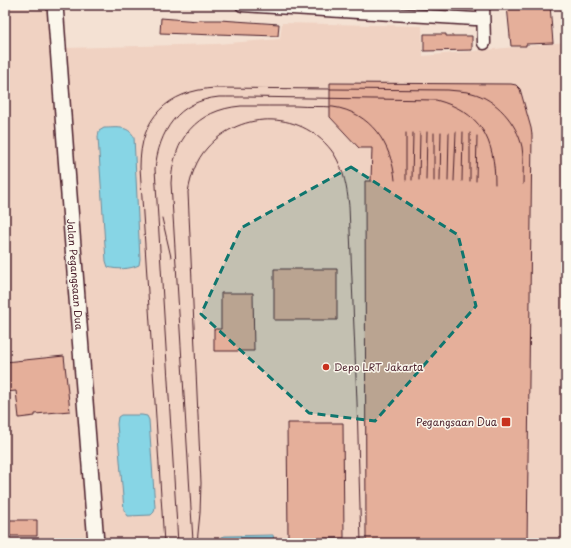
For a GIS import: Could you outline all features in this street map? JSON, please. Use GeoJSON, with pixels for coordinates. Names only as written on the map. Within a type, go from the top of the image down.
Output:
{"type":"FeatureCollection","features":[{"type":"Feature","properties":{"kind":"main road","name":"Jalan Pegangsaan Dua"},"geometry":{"type":"LineString","coordinates":[[55,5],[96,543]]}},
{"type":"Feature","properties":{"kind":"street"},"geometry":{"type":"LineString","coordinates":[[242,5],[321,7],[475,19],[483,18]]}},
{"type":"Feature","properties":{"kind":"street"},"geometry":{"type":"LineString","coordinates":[[483,5],[484,43]]}},
{"type":"Feature","properties":{"kind":"highlighted area"},"geometry":{"type":"Polygon","coordinates":[[[351,167],[458,235],[476,306],[375,421],[309,413],[201,314],[241,228],[351,167]]]}},
{"type":"Feature","properties":{"kind":"shaded area"},"geometry":{"type":"Polygon","coordinates":[[[5,5],[62,5],[98,543],[5,543],[5,5]]]}},
{"type":"Feature","properties":{"kind":"shaded area","name":"Depo LRT Jakarta"},"geometry":{"type":"Polygon","coordinates":[[[282,23],[422,26],[423,56],[566,42],[566,543],[98,543],[65,48],[216,44],[280,39],[282,23]]]}},
{"type":"Feature","properties":{"kind":"water"},"geometry":{"type":"Polygon","coordinates":[[[104,128],[125,129],[134,137],[140,259],[139,265],[128,268],[111,268],[108,267],[106,261],[98,137],[99,131],[104,128]]]}},
{"type":"Feature","properties":{"kind":"water"},"geometry":{"type":"Polygon","coordinates":[[[121,415],[142,415],[147,416],[149,420],[155,507],[154,512],[151,515],[128,516],[124,510],[117,424],[118,417],[121,415]]]}},
{"type":"Feature","properties":{"kind":"water"},"geometry":{"type":"Polygon","coordinates":[[[273,535],[274,540],[278,543],[217,543],[221,537],[225,536],[273,535]]]}},
{"type":"Feature","properties":{"kind":"building"},"geometry":{"type":"Polygon","coordinates":[[[550,5],[553,43],[511,46],[507,6],[550,5]]]}},
{"type":"Feature","properties":{"kind":"building"},"geometry":{"type":"Polygon","coordinates":[[[161,18],[279,24],[278,36],[160,33],[161,18]]]}},
{"type":"Feature","properties":{"kind":"building"},"geometry":{"type":"Polygon","coordinates":[[[424,34],[472,36],[472,50],[424,51],[424,34]]]}},
{"type":"Feature","properties":{"kind":"building"},"geometry":{"type":"Polygon","coordinates":[[[330,83],[511,84],[516,85],[520,89],[532,135],[527,543],[366,543],[365,181],[371,181],[372,148],[359,148],[330,117],[330,83]]]}},
{"type":"Feature","properties":{"kind":"building"},"geometry":{"type":"Polygon","coordinates":[[[274,269],[337,269],[337,320],[274,320],[274,269]]]}},
{"type":"Feature","properties":{"kind":"building"},"geometry":{"type":"Polygon","coordinates":[[[221,293],[253,293],[254,351],[214,351],[214,329],[221,329],[221,293]]]}},
{"type":"Feature","properties":{"kind":"building"},"geometry":{"type":"Polygon","coordinates":[[[64,356],[70,411],[35,414],[35,416],[19,418],[16,391],[5,392],[5,362],[64,356]]]}},
{"type":"Feature","properties":{"kind":"building"},"geometry":{"type":"Polygon","coordinates":[[[287,423],[343,423],[344,538],[288,539],[287,423]]]}},
{"type":"Feature","properties":{"kind":"building"},"geometry":{"type":"Polygon","coordinates":[[[5,520],[37,520],[37,536],[5,536],[5,520]]]}},
{"type":"Feature","properties":{"kind":"tram line"},"geometry":{"type":"LineString","coordinates":[[164,543],[140,167],[141,150],[145,134],[151,121],[160,110],[170,101],[183,95],[198,90],[215,88],[448,90],[469,92],[481,96],[497,106],[515,129],[522,147],[523,184]]}},
{"type":"Feature","properties":{"kind":"tram line"},"geometry":{"type":"LineString","coordinates":[[178,543],[155,169],[161,142],[173,120],[192,105],[219,97],[436,100],[451,105],[464,112],[474,120],[482,130],[488,141],[492,154],[495,184]]}},
{"type":"Feature","properties":{"kind":"tram line"},"geometry":{"type":"LineString","coordinates":[[193,541],[171,183],[176,153],[182,140],[200,121],[211,114],[225,109],[241,106],[333,107],[358,115],[377,132],[384,142],[389,154],[395,180]]}},
{"type":"Feature","properties":{"kind":"tram line"},"geometry":{"type":"LineString","coordinates":[[197,543],[201,483],[188,192],[192,174],[197,163],[207,148],[221,135],[237,126],[254,121],[272,120],[290,122],[306,129],[321,140],[334,154],[343,173],[346,186],[349,206],[361,543]]}},
{"type":"Feature","properties":{"kind":"tram line"},"geometry":{"type":"LineString","coordinates":[[426,180],[427,132]]}},
{"type":"Feature","properties":{"kind":"tram line"},"geometry":{"type":"LineString","coordinates":[[440,181],[441,132]]}},
{"type":"Feature","properties":{"kind":"tram line"},"geometry":{"type":"LineString","coordinates":[[454,181],[456,132]]}},
{"type":"Feature","properties":{"kind":"tram line"},"geometry":{"type":"LineString","coordinates":[[462,181],[463,132]]}},
{"type":"Feature","properties":{"kind":"tram line"},"geometry":{"type":"LineString","coordinates":[[406,133],[406,180]]}},
{"type":"Feature","properties":{"kind":"tram line"},"geometry":{"type":"LineString","coordinates":[[412,180],[413,133]]}},
{"type":"Feature","properties":{"kind":"tram line"},"geometry":{"type":"LineString","coordinates":[[419,180],[420,133]]}},
{"type":"Feature","properties":{"kind":"tram line"},"geometry":{"type":"LineString","coordinates":[[434,133],[434,181]]}},
{"type":"Feature","properties":{"kind":"tram line"},"geometry":{"type":"LineString","coordinates":[[448,181],[449,133]]}},
{"type":"Feature","properties":{"kind":"tram line"},"geometry":{"type":"LineString","coordinates":[[470,133],[470,181]]}},
{"type":"Feature","properties":{"kind":"tram line"},"geometry":{"type":"LineString","coordinates":[[476,181],[477,136]]}},
{"type":"Feature","properties":{"kind":"tram line"},"geometry":{"type":"LineString","coordinates":[[162,218],[171,257]]}},
{"type":"Feature","properties":{"kind":"place","name":"Depo LRT Jakarta"},"geometry":{"type":"Point","coordinates":[326,367]}},
{"type":"Feature","properties":{"kind":"place","name":"Pegangsaan Dua"},"geometry":{"type":"Point","coordinates":[506,422]}}]}
